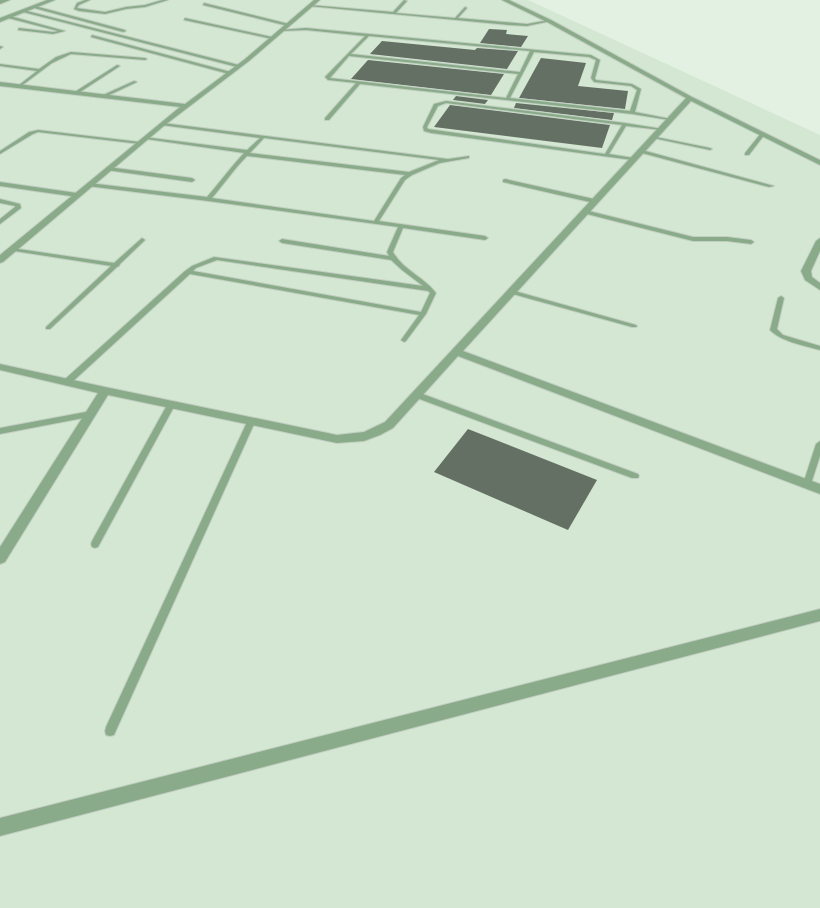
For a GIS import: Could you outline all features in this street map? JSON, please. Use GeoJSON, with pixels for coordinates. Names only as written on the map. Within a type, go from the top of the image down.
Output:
{"type":"FeatureCollection","features":[{"type":"Feature","properties":{"kind":"street"},"geometry":{"type":"LineString","coordinates":[[0,2],[5,0]]}},
{"type":"Feature","properties":{"kind":"street"},"geometry":{"type":"LineString","coordinates":[[0,20],[52,0]]}},
{"type":"Feature","properties":{"kind":"street"},"geometry":{"type":"LineString","coordinates":[[0,260],[142,141],[185,106],[230,73],[317,0]]}},
{"type":"Feature","properties":{"kind":"street"},"geometry":{"type":"LineString","coordinates":[[505,0],[549,21],[690,98],[820,163]]}},
{"type":"Feature","properties":{"kind":"street"},"geometry":{"type":"LineString","coordinates":[[0,84],[185,106]]}},
{"type":"Feature","properties":{"kind":"street"},"geometry":{"type":"LineString","coordinates":[[0,367],[250,422],[337,439],[359,439],[376,434],[389,426],[653,136],[690,98]]}},
{"type":"Feature","properties":{"kind":"street"},"geometry":{"type":"LineString","coordinates":[[820,241],[806,271],[808,278],[820,287]]}},
{"type":"Feature","properties":{"kind":"street"},"geometry":{"type":"LineString","coordinates":[[456,352],[820,489]]}},
{"type":"Feature","properties":{"kind":"street"},"geometry":{"type":"LineString","coordinates":[[0,558],[105,391]]}},
{"type":"Feature","properties":{"kind":"street"},"geometry":{"type":"LineString","coordinates":[[0,827],[820,615]]}},
{"type":"Feature","properties":{"kind":"lane"},"geometry":{"type":"LineString","coordinates":[[88,0],[78,4],[75,8],[105,14],[126,8],[146,6],[165,0]]}},
{"type":"Feature","properties":{"kind":"lane"},"geometry":{"type":"LineString","coordinates":[[393,14],[405,1]]}},
{"type":"Feature","properties":{"kind":"lane"},"geometry":{"type":"LineString","coordinates":[[204,4],[288,25]]}},
{"type":"Feature","properties":{"kind":"lane"},"geometry":{"type":"LineString","coordinates":[[310,6],[518,25],[549,21]]}},
{"type":"Feature","properties":{"kind":"lane"},"geometry":{"type":"LineString","coordinates":[[35,7],[126,31]]}},
{"type":"Feature","properties":{"kind":"lane"},"geometry":{"type":"LineString","coordinates":[[456,19],[465,8]]}},
{"type":"Feature","properties":{"kind":"lane"},"geometry":{"type":"LineString","coordinates":[[24,11],[238,66]]}},
{"type":"Feature","properties":{"kind":"lane"},"geometry":{"type":"LineString","coordinates":[[9,17],[62,31],[53,33],[19,29]]}},
{"type":"Feature","properties":{"kind":"lane"},"geometry":{"type":"LineString","coordinates":[[186,18],[272,38]]}},
{"type":"Feature","properties":{"kind":"lane"},"geometry":{"type":"LineString","coordinates":[[282,30],[306,29],[590,56],[598,60],[593,78],[595,81],[632,86],[639,90],[632,113]]}},
{"type":"Feature","properties":{"kind":"lane"},"geometry":{"type":"LineString","coordinates":[[368,35],[327,78],[328,79],[632,113],[669,119]]}},
{"type":"Feature","properties":{"kind":"lane"},"geometry":{"type":"LineString","coordinates":[[92,36],[230,73]]}},
{"type":"Feature","properties":{"kind":"lane"},"geometry":{"type":"LineString","coordinates":[[163,41],[200,51],[204,54],[204,57]]}},
{"type":"Feature","properties":{"kind":"lane"},"geometry":{"type":"LineString","coordinates":[[508,99],[532,51]]}},
{"type":"Feature","properties":{"kind":"lane"},"geometry":{"type":"LineString","coordinates":[[20,86],[66,54],[71,53],[145,59]]}},
{"type":"Feature","properties":{"kind":"lane"},"geometry":{"type":"LineString","coordinates":[[348,55],[521,73]]}},
{"type":"Feature","properties":{"kind":"lane"},"geometry":{"type":"LineString","coordinates":[[0,65],[41,70]]}},
{"type":"Feature","properties":{"kind":"lane"},"geometry":{"type":"LineString","coordinates":[[75,93],[118,66]]}},
{"type":"Feature","properties":{"kind":"lane"},"geometry":{"type":"LineString","coordinates":[[104,96],[135,82]]}},
{"type":"Feature","properties":{"kind":"lane"},"geometry":{"type":"LineString","coordinates":[[327,119],[359,83]]}},
{"type":"Feature","properties":{"kind":"lane"},"geometry":{"type":"LineString","coordinates":[[632,159],[431,132],[426,130],[425,127],[436,106],[446,102],[661,129]]}},
{"type":"Feature","properties":{"kind":"lane"},"geometry":{"type":"LineString","coordinates":[[163,124],[447,160]]}},
{"type":"Feature","properties":{"kind":"lane"},"geometry":{"type":"LineString","coordinates":[[606,156],[625,124]]}},
{"type":"Feature","properties":{"kind":"lane"},"geometry":{"type":"LineString","coordinates":[[0,153],[31,133],[38,131],[247,153],[410,174]]}},
{"type":"Feature","properties":{"kind":"lane"},"geometry":{"type":"LineString","coordinates":[[748,154],[763,134]]}},
{"type":"Feature","properties":{"kind":"lane"},"geometry":{"type":"LineString","coordinates":[[208,199],[247,153],[264,136]]}},
{"type":"Feature","properties":{"kind":"lane"},"geometry":{"type":"LineString","coordinates":[[653,136],[710,149]]}},
{"type":"Feature","properties":{"kind":"lane"},"geometry":{"type":"LineString","coordinates":[[640,151],[771,186]]}},
{"type":"Feature","properties":{"kind":"lane"},"geometry":{"type":"LineString","coordinates":[[375,223],[403,179],[410,174],[447,160],[467,157]]}},
{"type":"Feature","properties":{"kind":"lane"},"geometry":{"type":"LineString","coordinates":[[108,170],[192,180]]}},
{"type":"Feature","properties":{"kind":"lane"},"geometry":{"type":"LineString","coordinates":[[506,181],[594,201]]}},
{"type":"Feature","properties":{"kind":"lane"},"geometry":{"type":"LineString","coordinates":[[0,185],[77,195]]}},
{"type":"Feature","properties":{"kind":"lane"},"geometry":{"type":"LineString","coordinates":[[89,185],[208,199],[485,238]]}},
{"type":"Feature","properties":{"kind":"lane"},"geometry":{"type":"LineString","coordinates":[[0,201],[18,205],[18,208],[0,222]]}},
{"type":"Feature","properties":{"kind":"lane"},"geometry":{"type":"LineString","coordinates":[[584,212],[693,239],[727,239],[751,242]]}},
{"type":"Feature","properties":{"kind":"lane"},"geometry":{"type":"LineString","coordinates":[[401,226],[390,252],[393,258],[407,272],[433,293],[423,314],[404,340]]}},
{"type":"Feature","properties":{"kind":"lane"},"geometry":{"type":"LineString","coordinates":[[48,328],[142,240]]}},
{"type":"Feature","properties":{"kind":"lane"},"geometry":{"type":"LineString","coordinates":[[282,241],[393,258]]}},
{"type":"Feature","properties":{"kind":"lane"},"geometry":{"type":"LineString","coordinates":[[14,249],[117,265]]}},
{"type":"Feature","properties":{"kind":"lane"},"geometry":{"type":"LineString","coordinates":[[67,382],[194,266],[216,258],[429,289]]}},
{"type":"Feature","properties":{"kind":"lane"},"geometry":{"type":"LineString","coordinates":[[187,272],[423,314]]}},
{"type":"Feature","properties":{"kind":"lane"},"geometry":{"type":"LineString","coordinates":[[511,292],[634,326]]}},
{"type":"Feature","properties":{"kind":"lane"},"geometry":{"type":"LineString","coordinates":[[781,298],[773,330],[781,336],[820,348]]}},
{"type":"Feature","properties":{"kind":"lane"},"geometry":{"type":"LineString","coordinates":[[417,395],[635,476]]}},
{"type":"Feature","properties":{"kind":"lane"},"geometry":{"type":"LineString","coordinates":[[95,544],[171,405]]}},
{"type":"Feature","properties":{"kind":"lane"},"geometry":{"type":"LineString","coordinates":[[0,431],[91,414]]}},
{"type":"Feature","properties":{"kind":"lane"},"geometry":{"type":"LineString","coordinates":[[110,731],[250,422]]}},
{"type":"Feature","properties":{"kind":"lane"},"geometry":{"type":"LineString","coordinates":[[807,484],[820,444]]}},
{"type":"Feature","properties":{"kind":"shaded area"},"geometry":{"type":"Polygon","coordinates":[[[0,0],[528,0],[820,135],[820,908],[0,908],[0,0]]]}},
{"type":"Feature","properties":{"kind":"building"},"geometry":{"type":"Polygon","coordinates":[[[489,29],[507,30],[506,34],[528,36],[521,47],[480,43],[489,29]]]}},
{"type":"Feature","properties":{"kind":"building"},"geometry":{"type":"Polygon","coordinates":[[[382,41],[475,50],[477,48],[518,51],[507,69],[370,54],[382,41]]]}},
{"type":"Feature","properties":{"kind":"building"},"geometry":{"type":"Polygon","coordinates":[[[541,58],[586,63],[578,86],[628,91],[625,109],[519,98],[541,58]]]}},
{"type":"Feature","properties":{"kind":"building"},"geometry":{"type":"Polygon","coordinates":[[[368,60],[504,74],[491,95],[351,79],[368,60]]]}},
{"type":"Feature","properties":{"kind":"building"},"geometry":{"type":"Polygon","coordinates":[[[456,96],[488,100],[485,104],[453,100],[456,96]]]}},
{"type":"Feature","properties":{"kind":"building"},"geometry":{"type":"Polygon","coordinates":[[[516,103],[614,113],[612,120],[514,108],[516,103]]]}},
{"type":"Feature","properties":{"kind":"building"},"geometry":{"type":"Polygon","coordinates":[[[450,105],[610,125],[602,148],[434,127],[450,105]]]}},
{"type":"Feature","properties":{"kind":"building"},"geometry":{"type":"Polygon","coordinates":[[[468,429],[597,480],[568,530],[434,472],[468,429]]]}}]}
